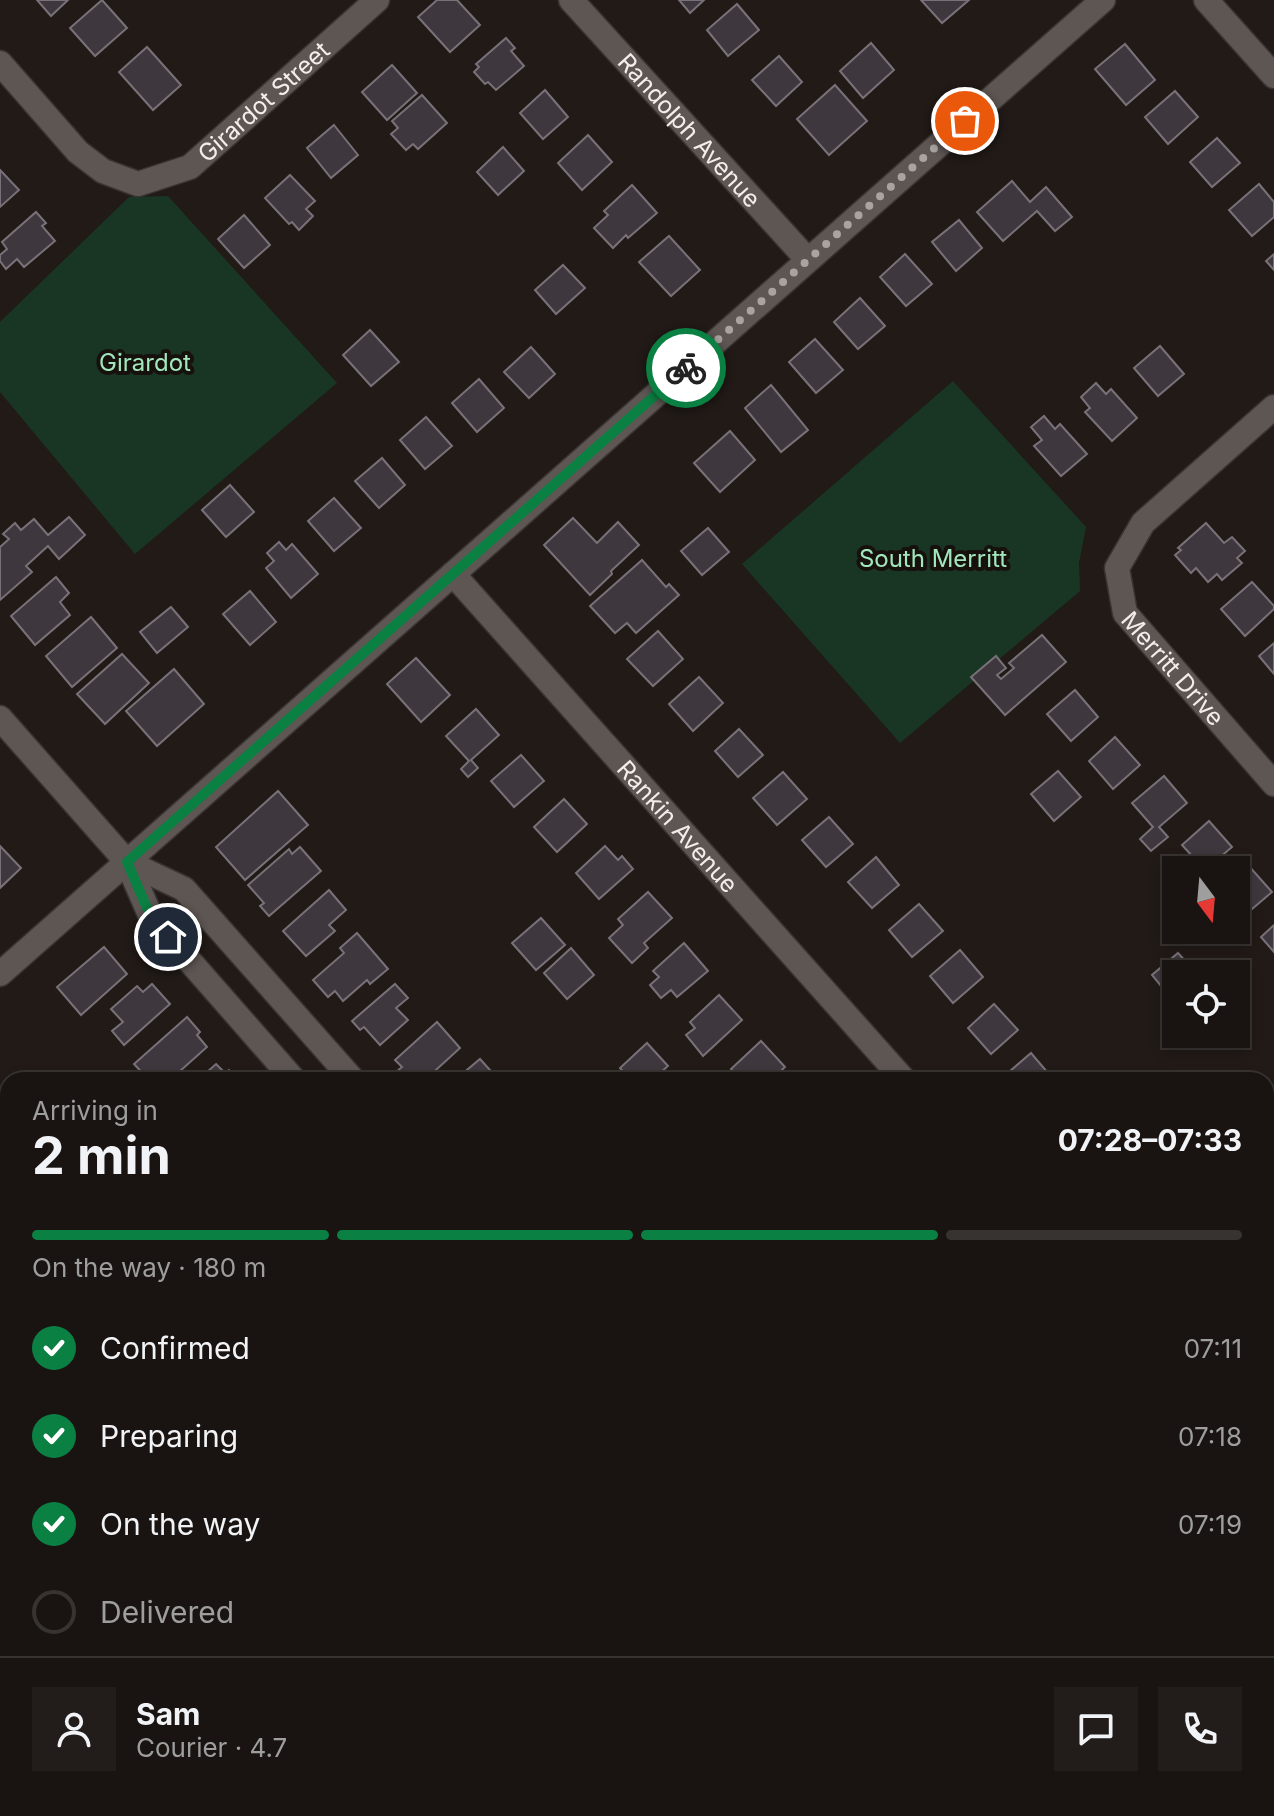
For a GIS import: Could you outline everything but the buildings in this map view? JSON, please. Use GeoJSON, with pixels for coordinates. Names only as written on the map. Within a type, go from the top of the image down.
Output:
{"type":"FeatureCollection","features":[{"type":"Feature","properties":{"kind":"street","name":"Girardot Street"},"geometry":{"type":"LineString","coordinates":[[0,63],[78,152],[103,171],[138,184],[190,167],[377,0]]}},
{"type":"Feature","properties":{"kind":"street","name":"Randolph Avenue"},"geometry":{"type":"LineString","coordinates":[[571,0],[808,260]]}},
{"type":"Feature","properties":{"kind":"street"},"geometry":{"type":"LineString","coordinates":[[0,974],[1103,0]]}},
{"type":"Feature","properties":{"kind":"street"},"geometry":{"type":"LineString","coordinates":[[1206,0],[1274,76]]}},
{"type":"Feature","properties":{"kind":"street","name":"Merritt Drive"},"geometry":{"type":"LineString","coordinates":[[1274,407],[1143,523],[1117,568],[1125,613],[1274,784]]}},
{"type":"Feature","properties":{"kind":"street","name":"Rankin Avenue"},"geometry":{"type":"LineString","coordinates":[[453,574],[897,1072]]}},
{"type":"Feature","properties":{"kind":"street"},"geometry":{"type":"LineString","coordinates":[[0,718],[127,862],[151,917],[287,1072]]}},
{"type":"Feature","properties":{"kind":"street"},"geometry":{"type":"LineString","coordinates":[[127,862],[184,889],[346,1072]]}},
{"type":"Feature","properties":{"kind":"green space","name":"Girardot"},"geometry":{"type":"Polygon","coordinates":[[[168,196],[337,383],[135,554],[0,392],[0,322],[129,197],[168,196]]]}},
{"type":"Feature","properties":{"kind":"green space","name":"South Merritt"},"geometry":{"type":"Polygon","coordinates":[[[953,381],[1086,527],[1079,563],[1080,591],[900,743],[742,564],[953,381]]]}},
{"type":"Feature","properties":{"kind":"way so far"},"geometry":{"type":"LineString","coordinates":[[686,368],[965,121]]}},
{"type":"Feature","properties":{"kind":"route"},"geometry":{"type":"LineString","coordinates":[[168,937],[151,917],[127,862],[686,368]]}}]}
